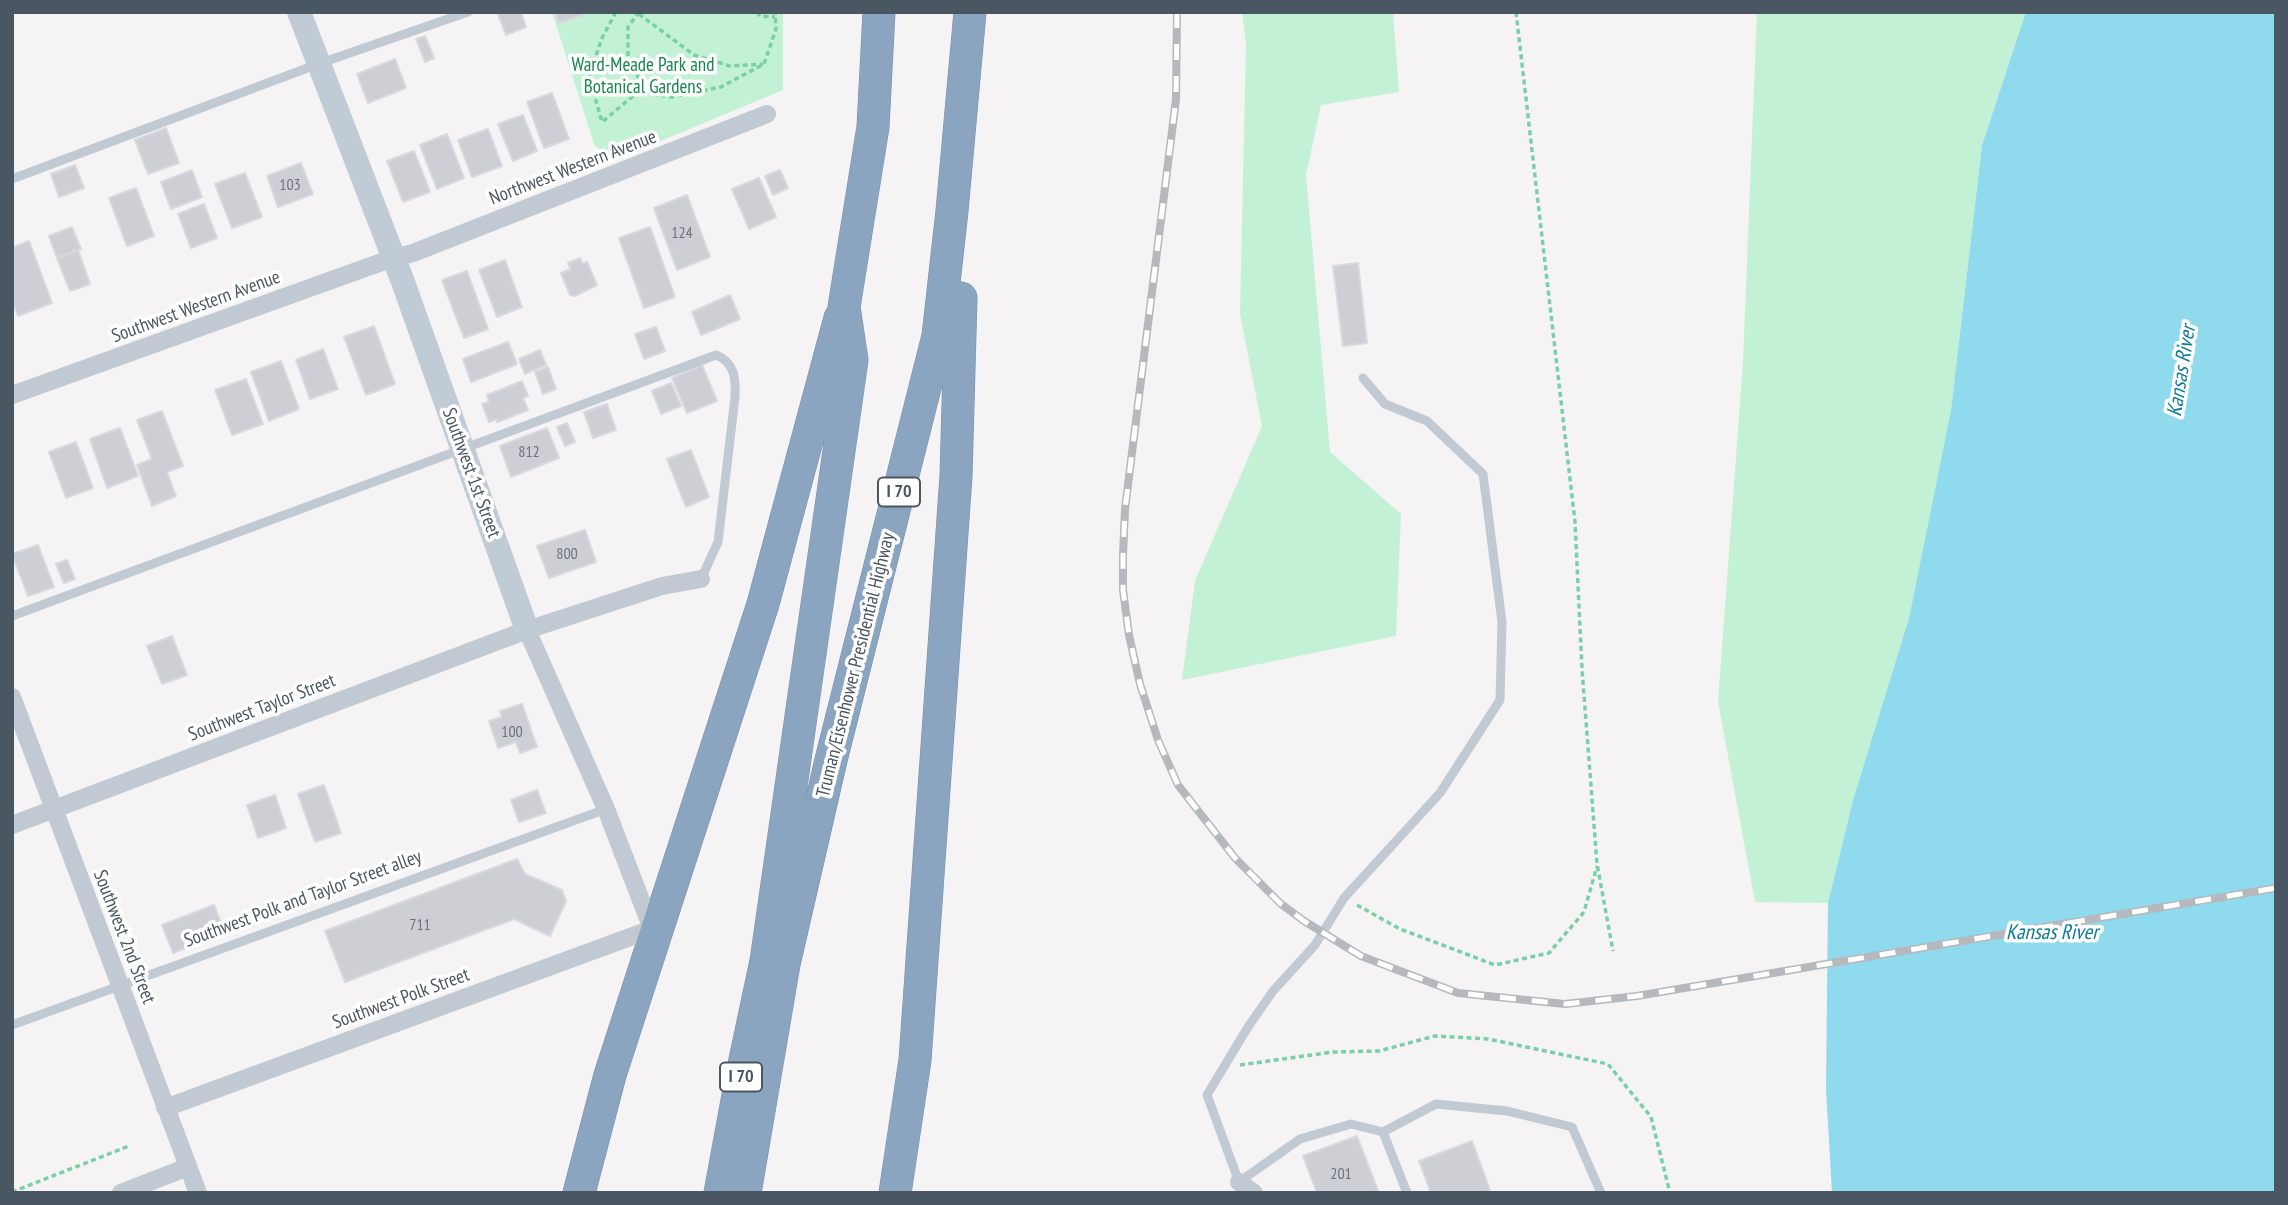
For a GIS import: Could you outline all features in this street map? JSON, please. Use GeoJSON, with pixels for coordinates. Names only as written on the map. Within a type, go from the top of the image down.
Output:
{"type":"FeatureCollection","features":[{"type":"Feature","properties":{"kind":"highway","name":"Truman/Eisenhower Presidential Highway"},"geometry":{"type":"LineString","coordinates":[[745,1193],[852,360],[844,307],[873,127],[879,12]]}},
{"type":"Feature","properties":{"kind":"highway","name":"Truman/Eisenhower Presidential Highway"},"geometry":{"type":"LineString","coordinates":[[720,1193],[741,1079],[831,760],[938,336],[970,12]]}},
{"type":"Feature","properties":{"kind":"highway"},"geometry":{"type":"LineString","coordinates":[[895,1193],[915,1060],[955,490],[965,76]]}},
{"type":"Feature","properties":{"kind":"highway"},"geometry":{"type":"LineString","coordinates":[[579,1193],[610,1075],[763,604],[844,307]]}},
{"type":"Feature","properties":{"kind":"street","name":"Southwest 1st Street"},"geometry":{"type":"LineString","coordinates":[[299,12],[393,258],[527,630],[606,809],[652,929]]}},
{"type":"Feature","properties":{"kind":"street","name":"Northwest Western Avenue"},"geometry":{"type":"LineString","coordinates":[[393,258],[413,253],[767,114]]}},
{"type":"Feature","properties":{"kind":"street","name":"Southwest Western Avenue"},"geometry":{"type":"LineString","coordinates":[[12,395],[393,258]]}},
{"type":"Feature","properties":{"kind":"street","name":"Southwest Taylor Street"},"geometry":{"type":"LineString","coordinates":[[12,825],[527,630],[663,586],[701,579]]}},
{"type":"Feature","properties":{"kind":"street","name":"Southwest 2nd Street"},"geometry":{"type":"LineString","coordinates":[[12,696],[198,1193]]}},
{"type":"Feature","properties":{"kind":"street","name":"Southwest Polk Street"},"geometry":{"type":"LineString","coordinates":[[165,1108],[652,929]]}},
{"type":"Feature","properties":{"kind":"street"},"geometry":{"type":"LineString","coordinates":[[121,1193],[188,1167]]}},
{"type":"Feature","properties":{"kind":"lane"},"geometry":{"type":"LineString","coordinates":[[12,179],[318,64],[468,12]]}},
{"type":"Feature","properties":{"kind":"lane"},"geometry":{"type":"LineString","coordinates":[[12,617],[716,355],[728,362],[734,375],[736,397],[718,542],[701,579]]}},
{"type":"Feature","properties":{"kind":"lane"},"geometry":{"type":"LineString","coordinates":[[1363,378],[1385,404],[1427,421],[1483,474],[1502,622],[1500,700],[1440,793],[1344,898],[1315,945],[1273,990],[1207,1095],[1247,1187],[1300,1139],[1351,1124],[1383,1132],[1436,1104],[1507,1111],[1572,1127],[1601,1193]]}},
{"type":"Feature","properties":{"kind":"lane","name":"Southwest Polk and Taylor Street alley"},"geometry":{"type":"LineString","coordinates":[[12,1025],[606,809]]}},
{"type":"Feature","properties":{"kind":"lane"},"geometry":{"type":"LineString","coordinates":[[1383,1132],[1407,1193]]}},
{"type":"Feature","properties":{"kind":"path"},"geometry":{"type":"LineString","coordinates":[[616,12],[602,38],[589,76],[603,122],[644,87]]}},
{"type":"Feature","properties":{"kind":"path"},"geometry":{"type":"LineString","coordinates":[[757,12],[760,16],[775,15],[776,29],[764,64],[721,88],[672,97],[656,94],[644,87],[628,59],[628,27],[638,13],[694,55],[730,66],[764,64]]}},
{"type":"Feature","properties":{"kind":"path"},"geometry":{"type":"LineString","coordinates":[[1516,12],[1576,522],[1582,669],[1597,864],[1613,951]]}},
{"type":"Feature","properties":{"kind":"path"},"geometry":{"type":"LineString","coordinates":[[1344,898],[1401,929],[1495,965],[1549,953],[1584,912],[1597,864]]}},
{"type":"Feature","properties":{"kind":"path"},"geometry":{"type":"LineString","coordinates":[[1224,1067],[1333,1052],[1379,1051],[1435,1035],[1488,1040],[1608,1064],[1651,1117],[1670,1193]]}},
{"type":"Feature","properties":{"kind":"path"},"geometry":{"type":"LineString","coordinates":[[12,1192],[129,1146]]}},
{"type":"Feature","properties":{"kind":"green space","name":"Ward-Meade Park and Botanical Gardens"},"geometry":{"type":"Polygon","coordinates":[[[552,12],[783,12],[783,90],[610,162],[594,144],[552,12]]]}},
{"type":"Feature","properties":{"kind":"green space"},"geometry":{"type":"Polygon","coordinates":[[[1242,12],[1393,12],[1399,92],[1321,105],[1306,175],[1330,452],[1401,514],[1396,636],[1182,680],[1195,581],[1262,426],[1240,314],[1246,44],[1242,12]]]}},
{"type":"Feature","properties":{"kind":"green space"},"geometry":{"type":"Polygon","coordinates":[[[1757,12],[2026,12],[1982,145],[1951,410],[1909,618],[1853,800],[1828,903],[1755,902],[1718,702],[1743,362],[1757,12]]]}},
{"type":"Feature","properties":{"kind":"water","name":"Kansas River"},"geometry":{"type":"Polygon","coordinates":[[[2026,12],[2276,12],[2276,1193],[1832,1193],[1826,1089],[1828,903],[1853,800],[1909,618],[1951,410],[1982,145],[2026,12]]]}},
{"type":"Feature","properties":{"kind":"building"},"geometry":{"type":"Polygon","coordinates":[[[497,12],[521,12],[526,27],[506,35],[497,12]]]}},
{"type":"Feature","properties":{"kind":"building"},"geometry":{"type":"Polygon","coordinates":[[[555,12],[582,12],[583,15],[559,23],[555,12]]]}},
{"type":"Feature","properties":{"kind":"building"},"geometry":{"type":"Polygon","coordinates":[[[425,36],[434,58],[425,62],[416,39],[425,36]]]}},
{"type":"Feature","properties":{"kind":"building"},"geometry":{"type":"Polygon","coordinates":[[[395,59],[406,88],[368,103],[357,74],[395,59]]]}},
{"type":"Feature","properties":{"kind":"building"},"geometry":{"type":"Polygon","coordinates":[[[552,93],[569,139],[544,148],[527,102],[552,93]]]}},
{"type":"Feature","properties":{"kind":"building"},"geometry":{"type":"Polygon","coordinates":[[[523,115],[537,151],[513,161],[498,124],[523,115]]]}},
{"type":"Feature","properties":{"kind":"building"},"geometry":{"type":"Polygon","coordinates":[[[166,128],[179,163],[148,174],[135,140],[166,128]]]}},
{"type":"Feature","properties":{"kind":"building"},"geometry":{"type":"Polygon","coordinates":[[[488,129],[502,166],[472,177],[458,140],[488,129]]]}},
{"type":"Feature","properties":{"kind":"building"},"geometry":{"type":"Polygon","coordinates":[[[447,134],[464,178],[437,189],[420,145],[447,134]]]}},
{"type":"Feature","properties":{"kind":"building"},"geometry":{"type":"Polygon","coordinates":[[[414,151],[430,192],[403,202],[387,161],[414,151]]]}},
{"type":"Feature","properties":{"kind":"building"},"geometry":{"type":"Polygon","coordinates":[[[301,163],[313,194],[278,207],[267,176],[301,163]]]}},
{"type":"Feature","properties":{"kind":"building"},"geometry":{"type":"Polygon","coordinates":[[[75,165],[84,188],[59,197],[51,174],[75,165]]]}},
{"type":"Feature","properties":{"kind":"building"},"geometry":{"type":"Polygon","coordinates":[[[192,170],[202,197],[171,209],[161,182],[192,170]]]}},
{"type":"Feature","properties":{"kind":"building"},"geometry":{"type":"Polygon","coordinates":[[[780,170],[788,188],[773,195],[765,176],[780,170]]]}},
{"type":"Feature","properties":{"kind":"building"},"geometry":{"type":"Polygon","coordinates":[[[245,173],[262,217],[232,228],[215,184],[245,173]]]}},
{"type":"Feature","properties":{"kind":"building"},"geometry":{"type":"Polygon","coordinates":[[[759,178],[776,217],[749,229],[732,189],[759,178]]]}},
{"type":"Feature","properties":{"kind":"building"},"geometry":{"type":"Polygon","coordinates":[[[136,188],[154,236],[127,246],[109,198],[136,188]]]}},
{"type":"Feature","properties":{"kind":"building"},"geometry":{"type":"Polygon","coordinates":[[[687,195],[710,257],[677,270],[654,208],[687,195]]]}},
{"type":"Feature","properties":{"kind":"building"},"geometry":{"type":"Polygon","coordinates":[[[204,204],[217,238],[191,248],[178,214],[204,204]]]}},
{"type":"Feature","properties":{"kind":"building"},"geometry":{"type":"Polygon","coordinates":[[[72,227],[81,249],[57,258],[49,236],[72,227]]]}},
{"type":"Feature","properties":{"kind":"building"},"geometry":{"type":"Polygon","coordinates":[[[650,227],[675,297],[644,308],[619,238],[650,227]]]}},
{"type":"Feature","properties":{"kind":"building"},"geometry":{"type":"Polygon","coordinates":[[[29,241],[52,303],[18,316],[12,300],[12,248],[29,241]]]}},
{"type":"Feature","properties":{"kind":"building"},"geometry":{"type":"Polygon","coordinates":[[[78,250],[90,284],[70,291],[57,258],[78,250]]]}},
{"type":"Feature","properties":{"kind":"building"},"geometry":{"type":"Polygon","coordinates":[[[580,258],[583,264],[587,262],[597,285],[575,296],[570,295],[561,273],[571,269],[568,263],[580,258]]]}},
{"type":"Feature","properties":{"kind":"building"},"geometry":{"type":"Polygon","coordinates":[[[505,260],[522,307],[497,317],[479,270],[505,260]]]}},
{"type":"Feature","properties":{"kind":"building"},"geometry":{"type":"Polygon","coordinates":[[[1358,263],[1367,343],[1343,346],[1333,266],[1358,263]]]}},
{"type":"Feature","properties":{"kind":"building"},"geometry":{"type":"Polygon","coordinates":[[[467,271],[488,329],[464,338],[442,280],[467,271]]]}},
{"type":"Feature","properties":{"kind":"building"},"geometry":{"type":"Polygon","coordinates":[[[730,295],[740,319],[701,335],[692,312],[730,295]]]}},
{"type":"Feature","properties":{"kind":"building"},"geometry":{"type":"Polygon","coordinates":[[[374,326],[395,384],[366,395],[344,337],[374,326]]]}},
{"type":"Feature","properties":{"kind":"building"},"geometry":{"type":"Polygon","coordinates":[[[656,327],[665,351],[644,359],[635,334],[656,327]]]}},
{"type":"Feature","properties":{"kind":"building"},"geometry":{"type":"Polygon","coordinates":[[[508,342],[517,364],[471,382],[463,359],[508,342]]]}},
{"type":"Feature","properties":{"kind":"building"},"geometry":{"type":"Polygon","coordinates":[[[323,349],[338,389],[310,399],[296,360],[323,349]]]}},
{"type":"Feature","properties":{"kind":"building"},"geometry":{"type":"Polygon","coordinates":[[[540,350],[546,365],[525,374],[519,359],[540,350]]]}},
{"type":"Feature","properties":{"kind":"building"},"geometry":{"type":"Polygon","coordinates":[[[281,361],[299,409],[269,421],[251,372],[281,361]]]}},
{"type":"Feature","properties":{"kind":"building"},"geometry":{"type":"Polygon","coordinates":[[[702,365],[717,401],[687,413],[672,378],[702,365]]]}},
{"type":"Feature","properties":{"kind":"building"},"geometry":{"type":"Polygon","coordinates":[[[548,367],[556,389],[543,394],[535,372],[548,367]]]}},
{"type":"Feature","properties":{"kind":"building"},"geometry":{"type":"Polygon","coordinates":[[[246,379],[263,424],[232,435],[215,390],[246,379]]]}},
{"type":"Feature","properties":{"kind":"building"},"geometry":{"type":"Polygon","coordinates":[[[522,381],[528,396],[523,398],[528,410],[497,422],[496,419],[489,422],[482,404],[489,402],[487,395],[522,381]]]}},
{"type":"Feature","properties":{"kind":"building"},"geometry":{"type":"Polygon","coordinates":[[[671,383],[681,406],[661,414],[652,391],[671,383]]]}},
{"type":"Feature","properties":{"kind":"building"},"geometry":{"type":"Polygon","coordinates":[[[607,404],[616,430],[593,438],[584,412],[607,404]]]}},
{"type":"Feature","properties":{"kind":"building"},"geometry":{"type":"Polygon","coordinates":[[[162,411],[183,466],[167,472],[176,496],[152,506],[137,465],[152,459],[137,420],[162,411]]]}},
{"type":"Feature","properties":{"kind":"building"},"geometry":{"type":"Polygon","coordinates":[[[567,423],[575,442],[565,446],[557,427],[567,423]]]}},
{"type":"Feature","properties":{"kind":"building"},"geometry":{"type":"Polygon","coordinates":[[[120,428],[138,476],[107,488],[90,439],[120,428]]]}},
{"type":"Feature","properties":{"kind":"building"},"geometry":{"type":"Polygon","coordinates":[[[547,428],[559,458],[511,477],[500,446],[547,428]]]}},
{"type":"Feature","properties":{"kind":"building"},"geometry":{"type":"Polygon","coordinates":[[[76,442],[93,488],[66,498],[49,452],[76,442]]]}},
{"type":"Feature","properties":{"kind":"building"},"geometry":{"type":"Polygon","coordinates":[[[691,450],[709,497],[686,507],[667,459],[691,450]]]}},
{"type":"Feature","properties":{"kind":"building"},"geometry":{"type":"Polygon","coordinates":[[[585,530],[596,562],[549,578],[537,546],[585,530]]]}},
{"type":"Feature","properties":{"kind":"building"},"geometry":{"type":"Polygon","coordinates":[[[38,545],[54,587],[28,596],[12,554],[38,545]]]}},
{"type":"Feature","properties":{"kind":"building"},"geometry":{"type":"Polygon","coordinates":[[[67,560],[75,579],[64,583],[56,564],[67,560]]]}},
{"type":"Feature","properties":{"kind":"building"},"geometry":{"type":"Polygon","coordinates":[[[172,636],[187,675],[162,684],[147,646],[172,636]]]}},
{"type":"Feature","properties":{"kind":"building"},"geometry":{"type":"Polygon","coordinates":[[[522,704],[537,747],[520,753],[516,742],[498,748],[489,721],[502,717],[500,711],[522,704]]]}},
{"type":"Feature","properties":{"kind":"building"},"geometry":{"type":"Polygon","coordinates":[[[324,785],[341,833],[315,842],[298,794],[324,785]]]}},
{"type":"Feature","properties":{"kind":"building"},"geometry":{"type":"Polygon","coordinates":[[[537,790],[546,813],[519,822],[511,800],[537,790]]]}},
{"type":"Feature","properties":{"kind":"building"},"geometry":{"type":"Polygon","coordinates":[[[275,795],[286,828],[258,838],[247,805],[275,795]]]}},
{"type":"Feature","properties":{"kind":"building"},"geometry":{"type":"Polygon","coordinates":[[[517,859],[525,874],[562,890],[566,901],[550,936],[514,919],[345,982],[325,931],[517,859]]]}},
{"type":"Feature","properties":{"kind":"building"},"geometry":{"type":"Polygon","coordinates":[[[214,905],[225,933],[173,953],[162,925],[214,905]]]}},
{"type":"Feature","properties":{"kind":"building"},"geometry":{"type":"Polygon","coordinates":[[[1357,1136],[1379,1193],[1317,1193],[1303,1156],[1357,1136]]]}},
{"type":"Feature","properties":{"kind":"building"},"geometry":{"type":"Polygon","coordinates":[[[1472,1141],[1491,1193],[1431,1193],[1419,1161],[1472,1141]]]}},
{"type":"Feature","properties":{"kind":"railway"},"geometry":{"type":"LineString","coordinates":[[1177,12],[1176,99],[1125,509],[1123,590],[1129,635],[1140,684],[1158,740],[1178,785],[1235,858],[1281,904],[1361,956],[1458,993],[1565,1004],[1637,996],[2276,888]]}}]}
